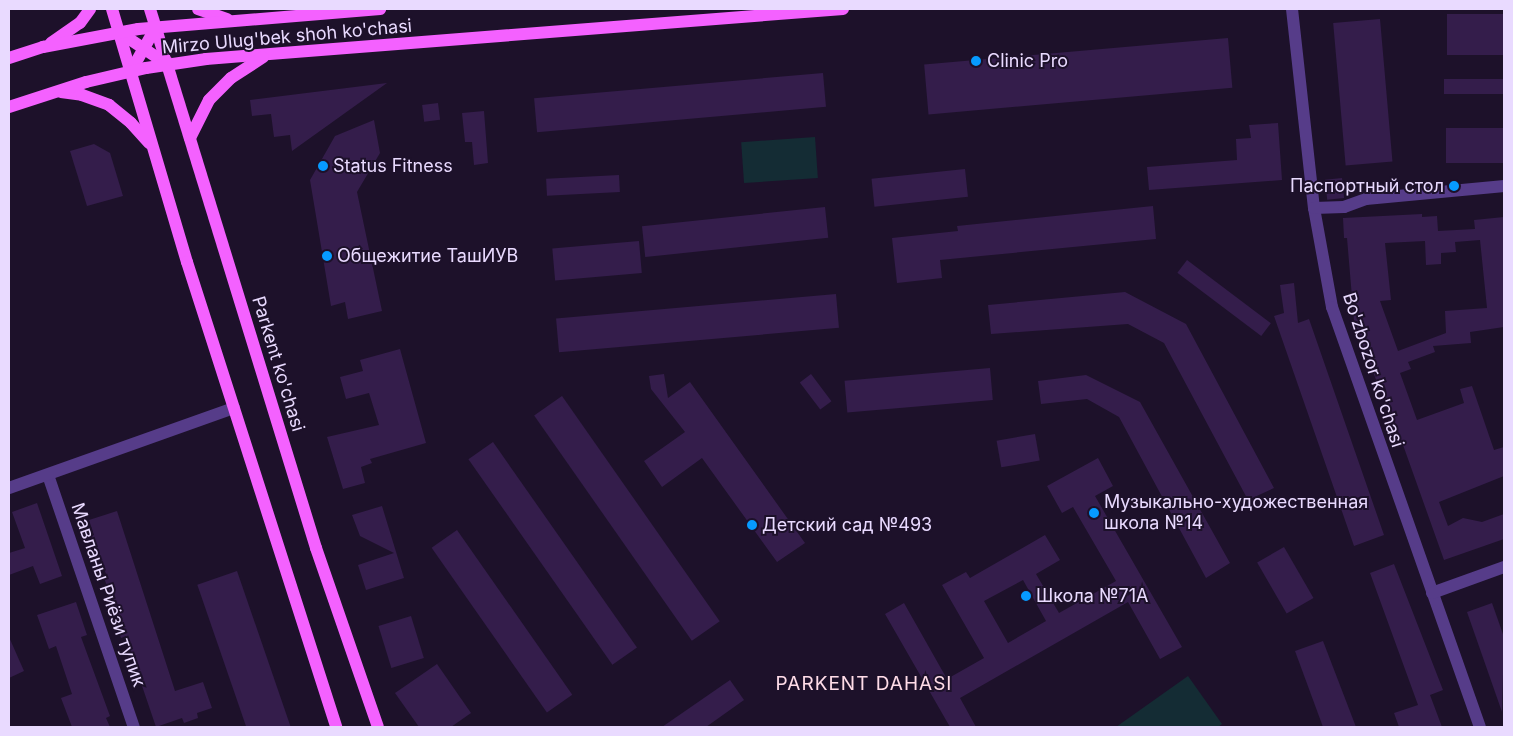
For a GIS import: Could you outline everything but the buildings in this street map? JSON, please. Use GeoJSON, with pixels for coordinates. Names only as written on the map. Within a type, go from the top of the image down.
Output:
{"type":"FeatureCollection","features":[{"type":"Feature","properties":{"kind":"main road"},"geometry":{"type":"LineString","coordinates":[[44,48],[70,32],[90,9]]}},
{"type":"Feature","properties":{"kind":"main road"},"geometry":{"type":"LineString","coordinates":[[112,9],[153,149],[336,727]]}},
{"type":"Feature","properties":{"kind":"main road","name":"Parkent ko'chasi"},"geometry":{"type":"LineString","coordinates":[[150,9],[316,548],[378,727]]}},
{"type":"Feature","properties":{"kind":"main road"},"geometry":{"type":"LineString","coordinates":[[198,9],[232,20]]}},
{"type":"Feature","properties":{"kind":"main road","name":"Mirzo Ulug'bek shoh ko'chasi"},"geometry":{"type":"LineString","coordinates":[[9,58],[44,48],[119,32],[156,27],[380,9]]}},
{"type":"Feature","properties":{"kind":"main road","name":"Mirzo Ulug'bek shoh ko'chasi"},"geometry":{"type":"LineString","coordinates":[[9,107],[56,91],[131,71],[167,64],[270,54],[842,9]]}},
{"type":"Feature","properties":{"kind":"main road"},"geometry":{"type":"LineString","coordinates":[[131,71],[156,27]]}},
{"type":"Feature","properties":{"kind":"main road"},"geometry":{"type":"LineString","coordinates":[[119,32],[167,64]]}},
{"type":"Feature","properties":{"kind":"main road"},"geometry":{"type":"LineString","coordinates":[[190,138],[201,112],[220,88],[244,68],[270,54]]}},
{"type":"Feature","properties":{"kind":"main road"},"geometry":{"type":"LineString","coordinates":[[56,91],[82,95],[109,106],[131,123],[153,149]]}},
{"type":"Feature","properties":{"kind":"street","name":"Bo'zbozor ko'chasi"},"geometry":{"type":"LineString","coordinates":[[1292,9],[1314,208],[1332,307],[1480,727]]}},
{"type":"Feature","properties":{"kind":"street"},"geometry":{"type":"LineString","coordinates":[[1314,208],[1344,207],[1366,199],[1504,186]]}},
{"type":"Feature","properties":{"kind":"street"},"geometry":{"type":"LineString","coordinates":[[9,488],[234,408]]}},
{"type":"Feature","properties":{"kind":"street","name":"Мавланы Риёзи тупик"},"geometry":{"type":"LineString","coordinates":[[48,475],[134,727]]}},
{"type":"Feature","properties":{"kind":"street"},"geometry":{"type":"LineString","coordinates":[[1432,593],[1504,567]]}},
{"type":"Feature","properties":{"kind":"shaded area"},"geometry":{"type":"Polygon","coordinates":[[[815,137],[818,178],[744,183],[741,142],[815,137]]]}},
{"type":"Feature","properties":{"kind":"shaded area"},"geometry":{"type":"Polygon","coordinates":[[[1188,676],[1222,724],[1218,727],[1116,727],[1188,676]]]}},
{"type":"Feature","properties":{"kind":"place","name":"Clinic Pro"},"geometry":{"type":"Point","coordinates":[976,61]}},
{"type":"Feature","properties":{"kind":"place","name":"Status Fitness"},"geometry":{"type":"Point","coordinates":[323,166]}},
{"type":"Feature","properties":{"kind":"place","name":"Паспортный стол"},"geometry":{"type":"Point","coordinates":[1454,186]}},
{"type":"Feature","properties":{"kind":"place","name":"Общежитие ТашИУВ"},"geometry":{"type":"Point","coordinates":[327,256]}},
{"type":"Feature","properties":{"kind":"place","name":"Музыкально-художественная школа №14"},"geometry":{"type":"Point","coordinates":[1094,513]}},
{"type":"Feature","properties":{"kind":"place","name":"Детский сад №493"},"geometry":{"type":"Point","coordinates":[752,525]}},
{"type":"Feature","properties":{"kind":"place","name":"Школа №71А"},"geometry":{"type":"Point","coordinates":[1026,596]}},
{"type":"Feature","properties":{"kind":"district","name":"PARKENT DAHASI"},"geometry":{"type":"Point","coordinates":[864,684]}}]}
